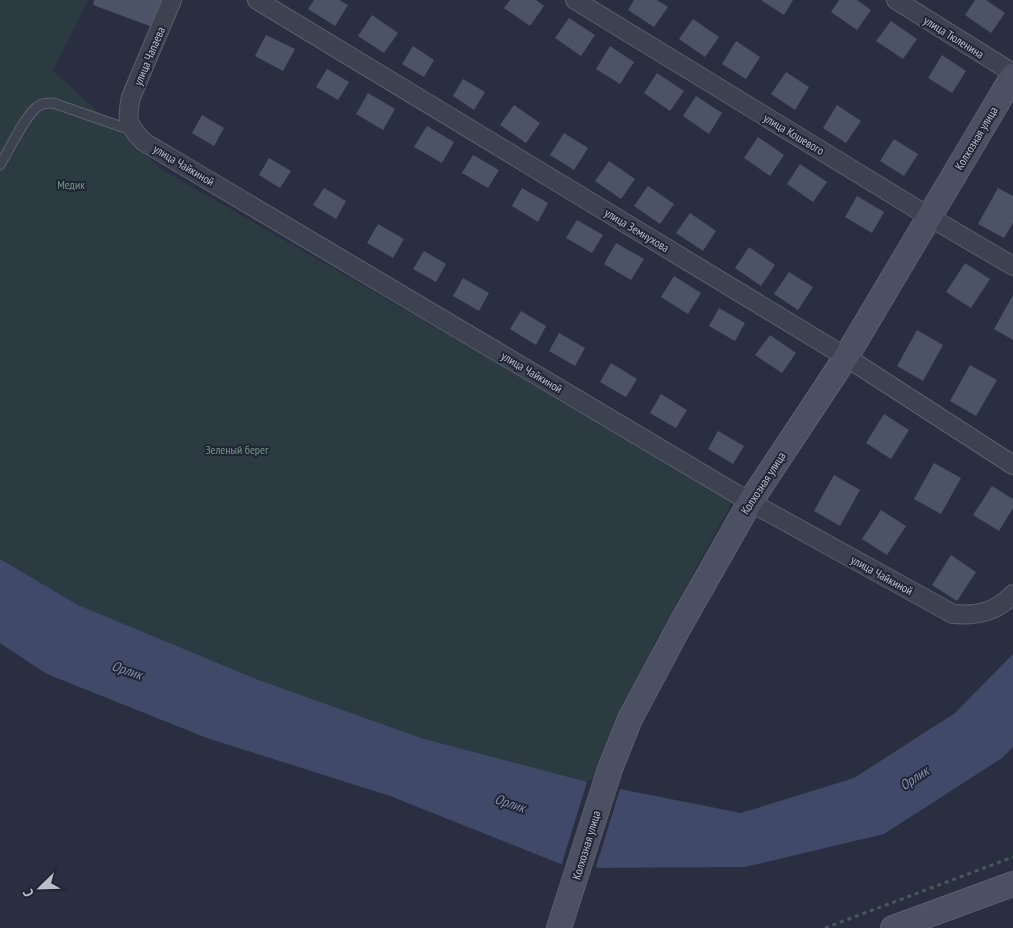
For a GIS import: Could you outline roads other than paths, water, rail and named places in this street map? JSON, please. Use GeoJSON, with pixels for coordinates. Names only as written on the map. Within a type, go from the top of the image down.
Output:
{"type":"FeatureCollection","features":[{"type":"Feature","properties":{"kind":"main road","name":"Колхозная улица"},"geometry":{"type":"LineString","coordinates":[[562,921],[610,769],[630,719],[679,627],[750,502],[846,357],[1013,74]]}},
{"type":"Feature","properties":{"kind":"main road"},"geometry":{"type":"LineString","coordinates":[[892,928],[1013,884]]}},
{"type":"Feature","properties":{"kind":"street","name":"улица Чапаева"},"geometry":{"type":"LineString","coordinates":[[130,122],[131,97],[172,0]]}},
{"type":"Feature","properties":{"kind":"street","name":"улица Земнухова"},"geometry":{"type":"LineString","coordinates":[[257,0],[846,357],[1013,465]]}},
{"type":"Feature","properties":{"kind":"street","name":"улица Кошевого"},"geometry":{"type":"LineString","coordinates":[[575,0],[1013,266]]}},
{"type":"Feature","properties":{"kind":"street","name":"улица Тюленина"},"geometry":{"type":"LineString","coordinates":[[896,0],[1013,74]]}},
{"type":"Feature","properties":{"kind":"street","name":"улица Чайкиной"},"geometry":{"type":"LineString","coordinates":[[130,122],[144,142],[750,502],[953,614],[971,616],[994,609],[1013,594]]}},
{"type":"Feature","properties":{"kind":"lane"},"geometry":{"type":"LineString","coordinates":[[0,165],[30,114],[46,103],[53,103],[130,122]]}},
{"type":"Feature","properties":{"kind":"water","name":"Орлик"},"geometry":{"type":"Polygon","coordinates":[[[0,559],[78,605],[256,679],[421,738],[595,784],[741,813],[854,778],[955,713],[1013,654],[1013,747],[1002,758],[884,834],[745,867],[571,868],[390,796],[207,738],[47,674],[0,643],[0,559]]]}},
{"type":"Feature","properties":{"kind":"park label","name":"Медик"},"geometry":{"type":"Point","coordinates":[71,184]}},
{"type":"Feature","properties":{"kind":"park label","name":"Зеленый берег"},"geometry":{"type":"Point","coordinates":[237,449]}}]}
